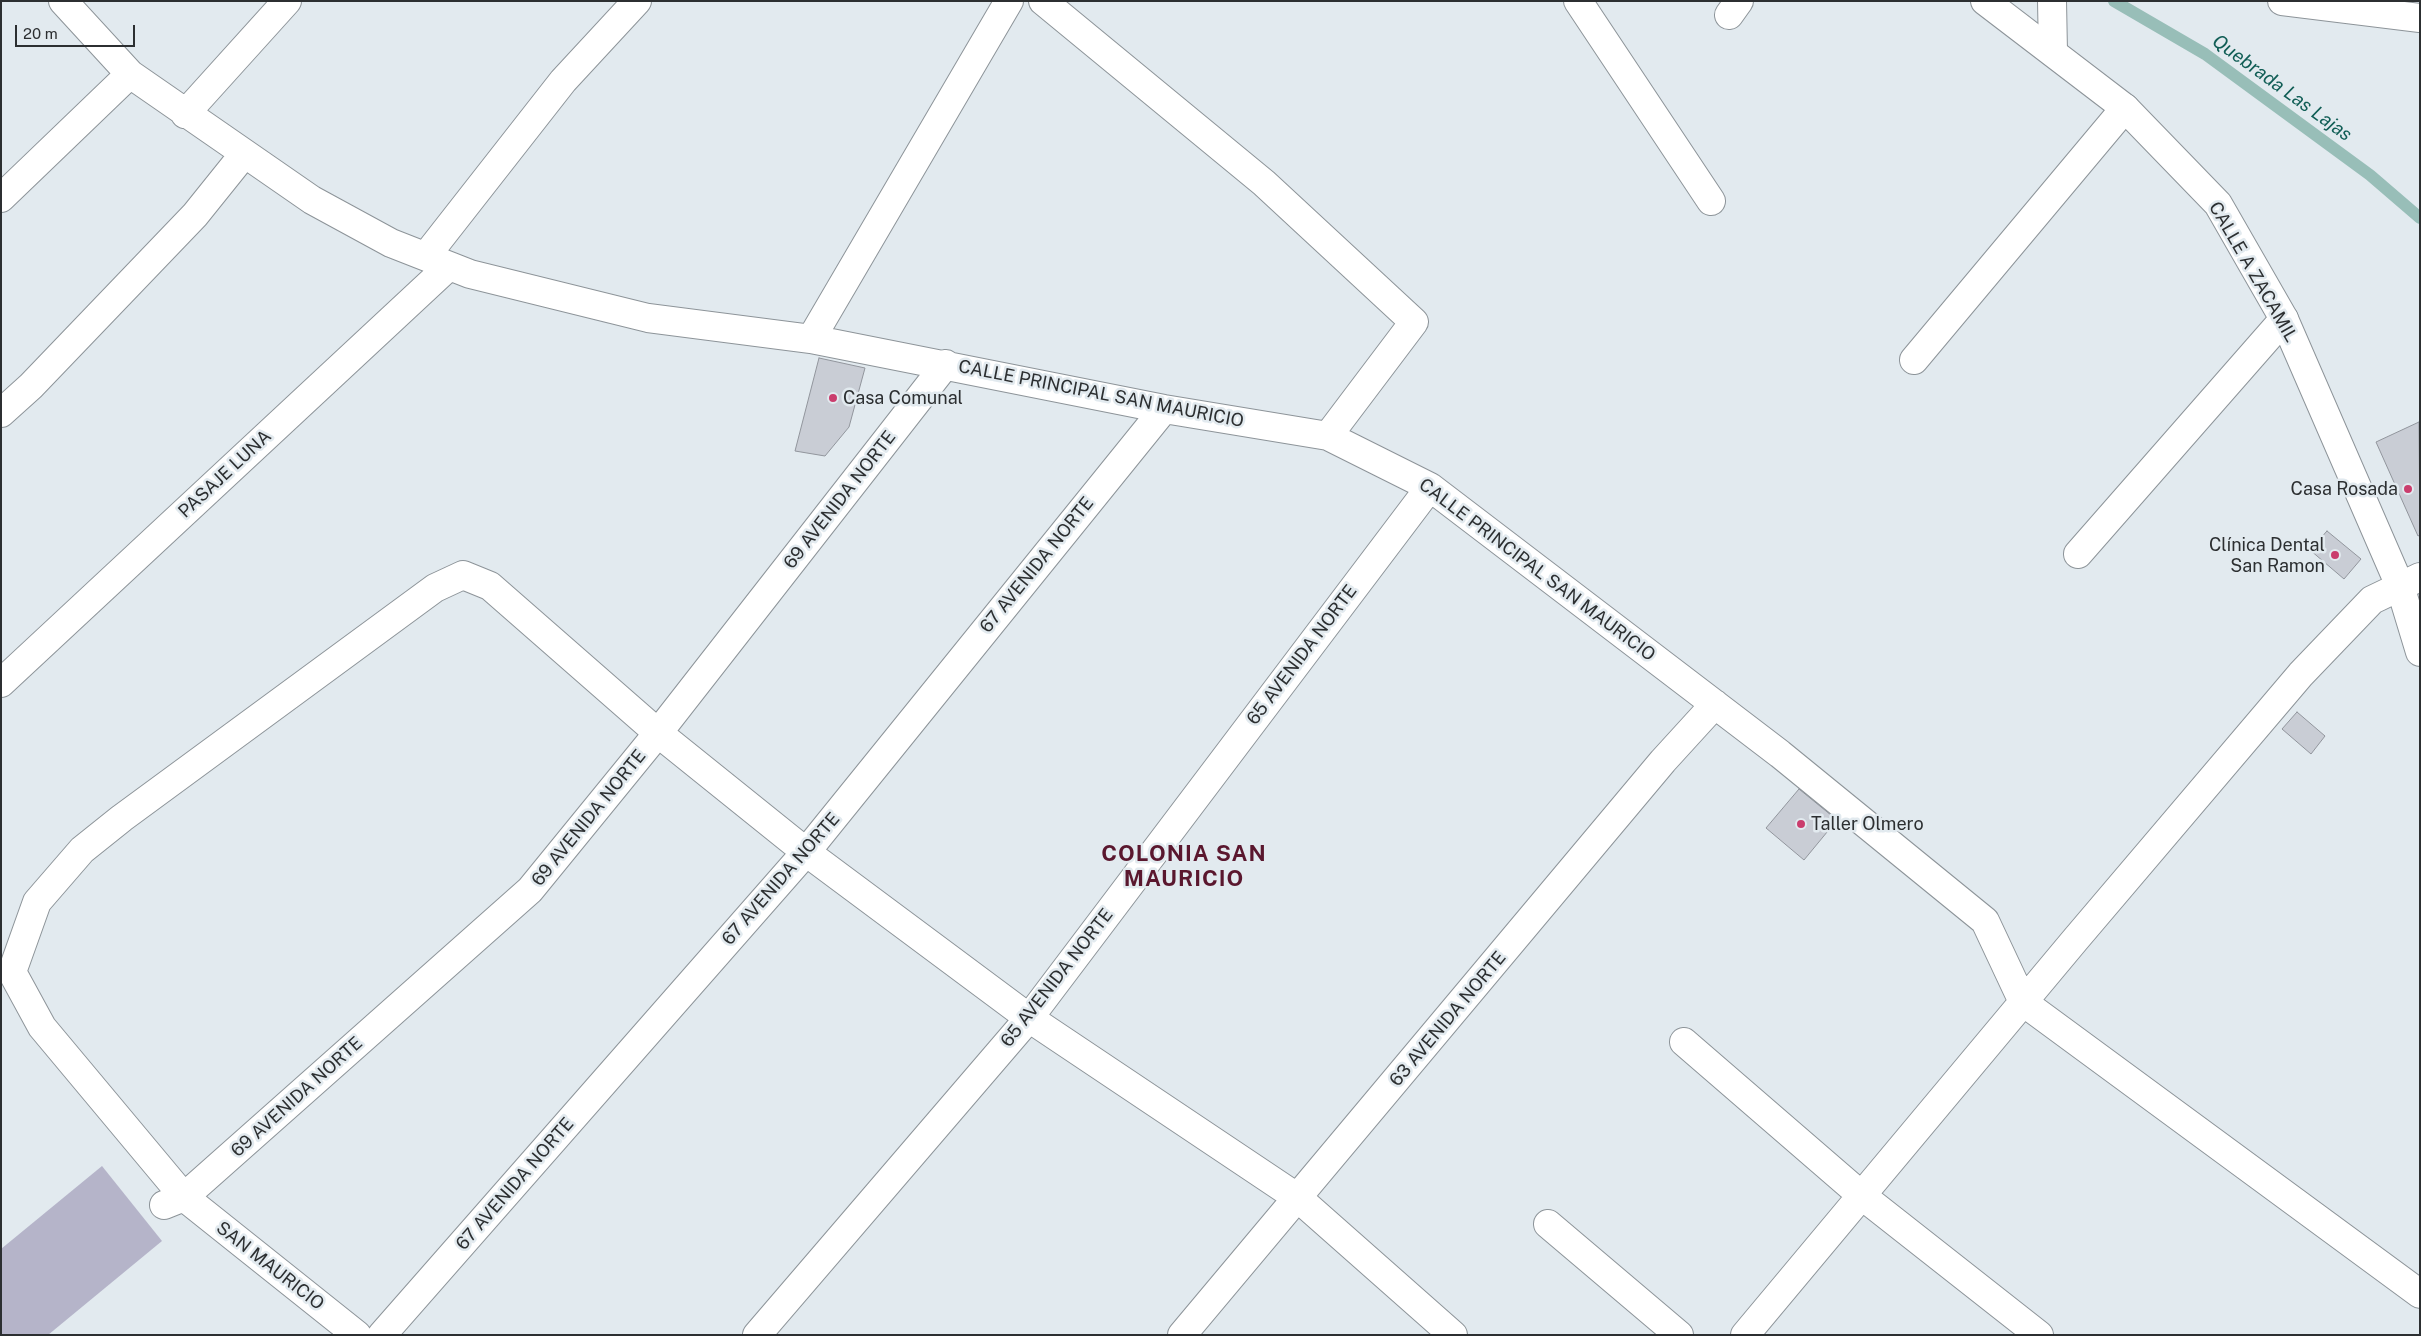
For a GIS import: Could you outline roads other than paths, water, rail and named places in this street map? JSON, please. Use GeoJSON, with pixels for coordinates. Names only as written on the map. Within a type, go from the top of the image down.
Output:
{"type":"FeatureCollection","features":[{"type":"Feature","properties":{"kind":"street","name":"CALLE PRINCIPAL SAN MAURICIO"},"geometry":{"type":"LineString","coordinates":[[63,1],[130,74],[185,114],[312,200],[391,242],[470,274],[648,318],[811,339],[946,364],[1164,409],[1328,436],[1430,487],[1715,704],[1985,921],[2023,1002]]}},
{"type":"Feature","properties":{"kind":"street"},"geometry":{"type":"LineString","coordinates":[[185,114],[287,1]]}},
{"type":"Feature","properties":{"kind":"street","name":"PASAJE LUNA"},"geometry":{"type":"LineString","coordinates":[[1,683],[437,261],[563,81],[637,1]]}},
{"type":"Feature","properties":{"kind":"street"},"geometry":{"type":"LineString","coordinates":[[811,339],[1009,1]]}},
{"type":"Feature","properties":{"kind":"street"},"geometry":{"type":"LineString","coordinates":[[1043,1],[1264,183],[1414,322],[1328,436]]}},
{"type":"Feature","properties":{"kind":"street"},"geometry":{"type":"LineString","coordinates":[[1578,1],[1711,201]]}},
{"type":"Feature","properties":{"kind":"street","name":"CALLE A ZACAMIL"},"geometry":{"type":"LineString","coordinates":[[1985,1],[2125,108],[2218,204],[2284,319],[2410,582],[2420,652]]}},
{"type":"Feature","properties":{"kind":"street"},"geometry":{"type":"LineString","coordinates":[[2052,1],[2053,52]]}},
{"type":"Feature","properties":{"kind":"street"},"geometry":{"type":"LineString","coordinates":[[2282,1],[2420,18]]}},
{"type":"Feature","properties":{"kind":"street"},"geometry":{"type":"LineString","coordinates":[[1,198],[130,74]]}},
{"type":"Feature","properties":{"kind":"street"},"geometry":{"type":"LineString","coordinates":[[1914,360],[2125,108]]}},
{"type":"Feature","properties":{"kind":"street"},"geometry":{"type":"LineString","coordinates":[[1,413],[31,386],[195,215],[244,154]]}},
{"type":"Feature","properties":{"kind":"street"},"geometry":{"type":"LineString","coordinates":[[2078,554],[2284,319]]}},
{"type":"Feature","properties":{"kind":"street","name":"69 AVENIDA NORTE"},"geometry":{"type":"LineString","coordinates":[[174,1201],[530,890],[658,734],[946,364]]}},
{"type":"Feature","properties":{"kind":"street","name":"67 AVENIDA NORTE"},"geometry":{"type":"LineString","coordinates":[[382,1335],[806,852],[1164,409]]}},
{"type":"Feature","properties":{"kind":"street","name":"65 AVENIDA NORTE"},"geometry":{"type":"LineString","coordinates":[[757,1335],[1029,1018],[1430,487]]}},
{"type":"Feature","properties":{"kind":"street"},"geometry":{"type":"LineString","coordinates":[[6,963],[37,902],[82,850],[122,818],[434,588],[464,576],[490,586],[658,734],[806,852],[1029,1018],[1298,1198],[1453,1335]]}},
{"type":"Feature","properties":{"kind":"street"},"geometry":{"type":"LineString","coordinates":[[1745,1335],[2075,940],[2301,674],[2372,600],[2410,582]]}},
{"type":"Feature","properties":{"kind":"street","name":"63 AVENIDA NORTE"},"geometry":{"type":"LineString","coordinates":[[1182,1335],[1663,760],[1715,704]]}},
{"type":"Feature","properties":{"kind":"street","name":"SAN MAURICIO"},"geometry":{"type":"LineString","coordinates":[[6,963],[42,1027],[174,1201],[357,1335]]}},
{"type":"Feature","properties":{"kind":"street"},"geometry":{"type":"LineString","coordinates":[[2023,1002],[2420,1294]]}},
{"type":"Feature","properties":{"kind":"street"},"geometry":{"type":"LineString","coordinates":[[1684,1042],[1861,1195],[2039,1335]]}},
{"type":"Feature","properties":{"kind":"street"},"geometry":{"type":"LineString","coordinates":[[1548,1224],[1680,1335]]}},
{"type":"Feature","properties":{"kind":"waterway","name":"Quebrada Las Lajas"},"geometry":{"type":"LineString","coordinates":[[2114,1],[2205,54],[2370,175],[2420,218]]}},
{"type":"Feature","properties":{"kind":"place","name":"Casa Comunal"},"geometry":{"type":"Point","coordinates":[833,398]}},
{"type":"Feature","properties":{"kind":"place","name":"Casa Rosada"},"geometry":{"type":"Point","coordinates":[2408,489]}},
{"type":"Feature","properties":{"kind":"place","name":"Clínica Dental San Ramon"},"geometry":{"type":"Point","coordinates":[2335,555]}},
{"type":"Feature","properties":{"kind":"place","name":"Taller Olmero"},"geometry":{"type":"Point","coordinates":[1801,824]}},
{"type":"Feature","properties":{"kind":"district","name":"COLONIA SAN MAURICIO"},"geometry":{"type":"Point","coordinates":[1184,866]}}]}
